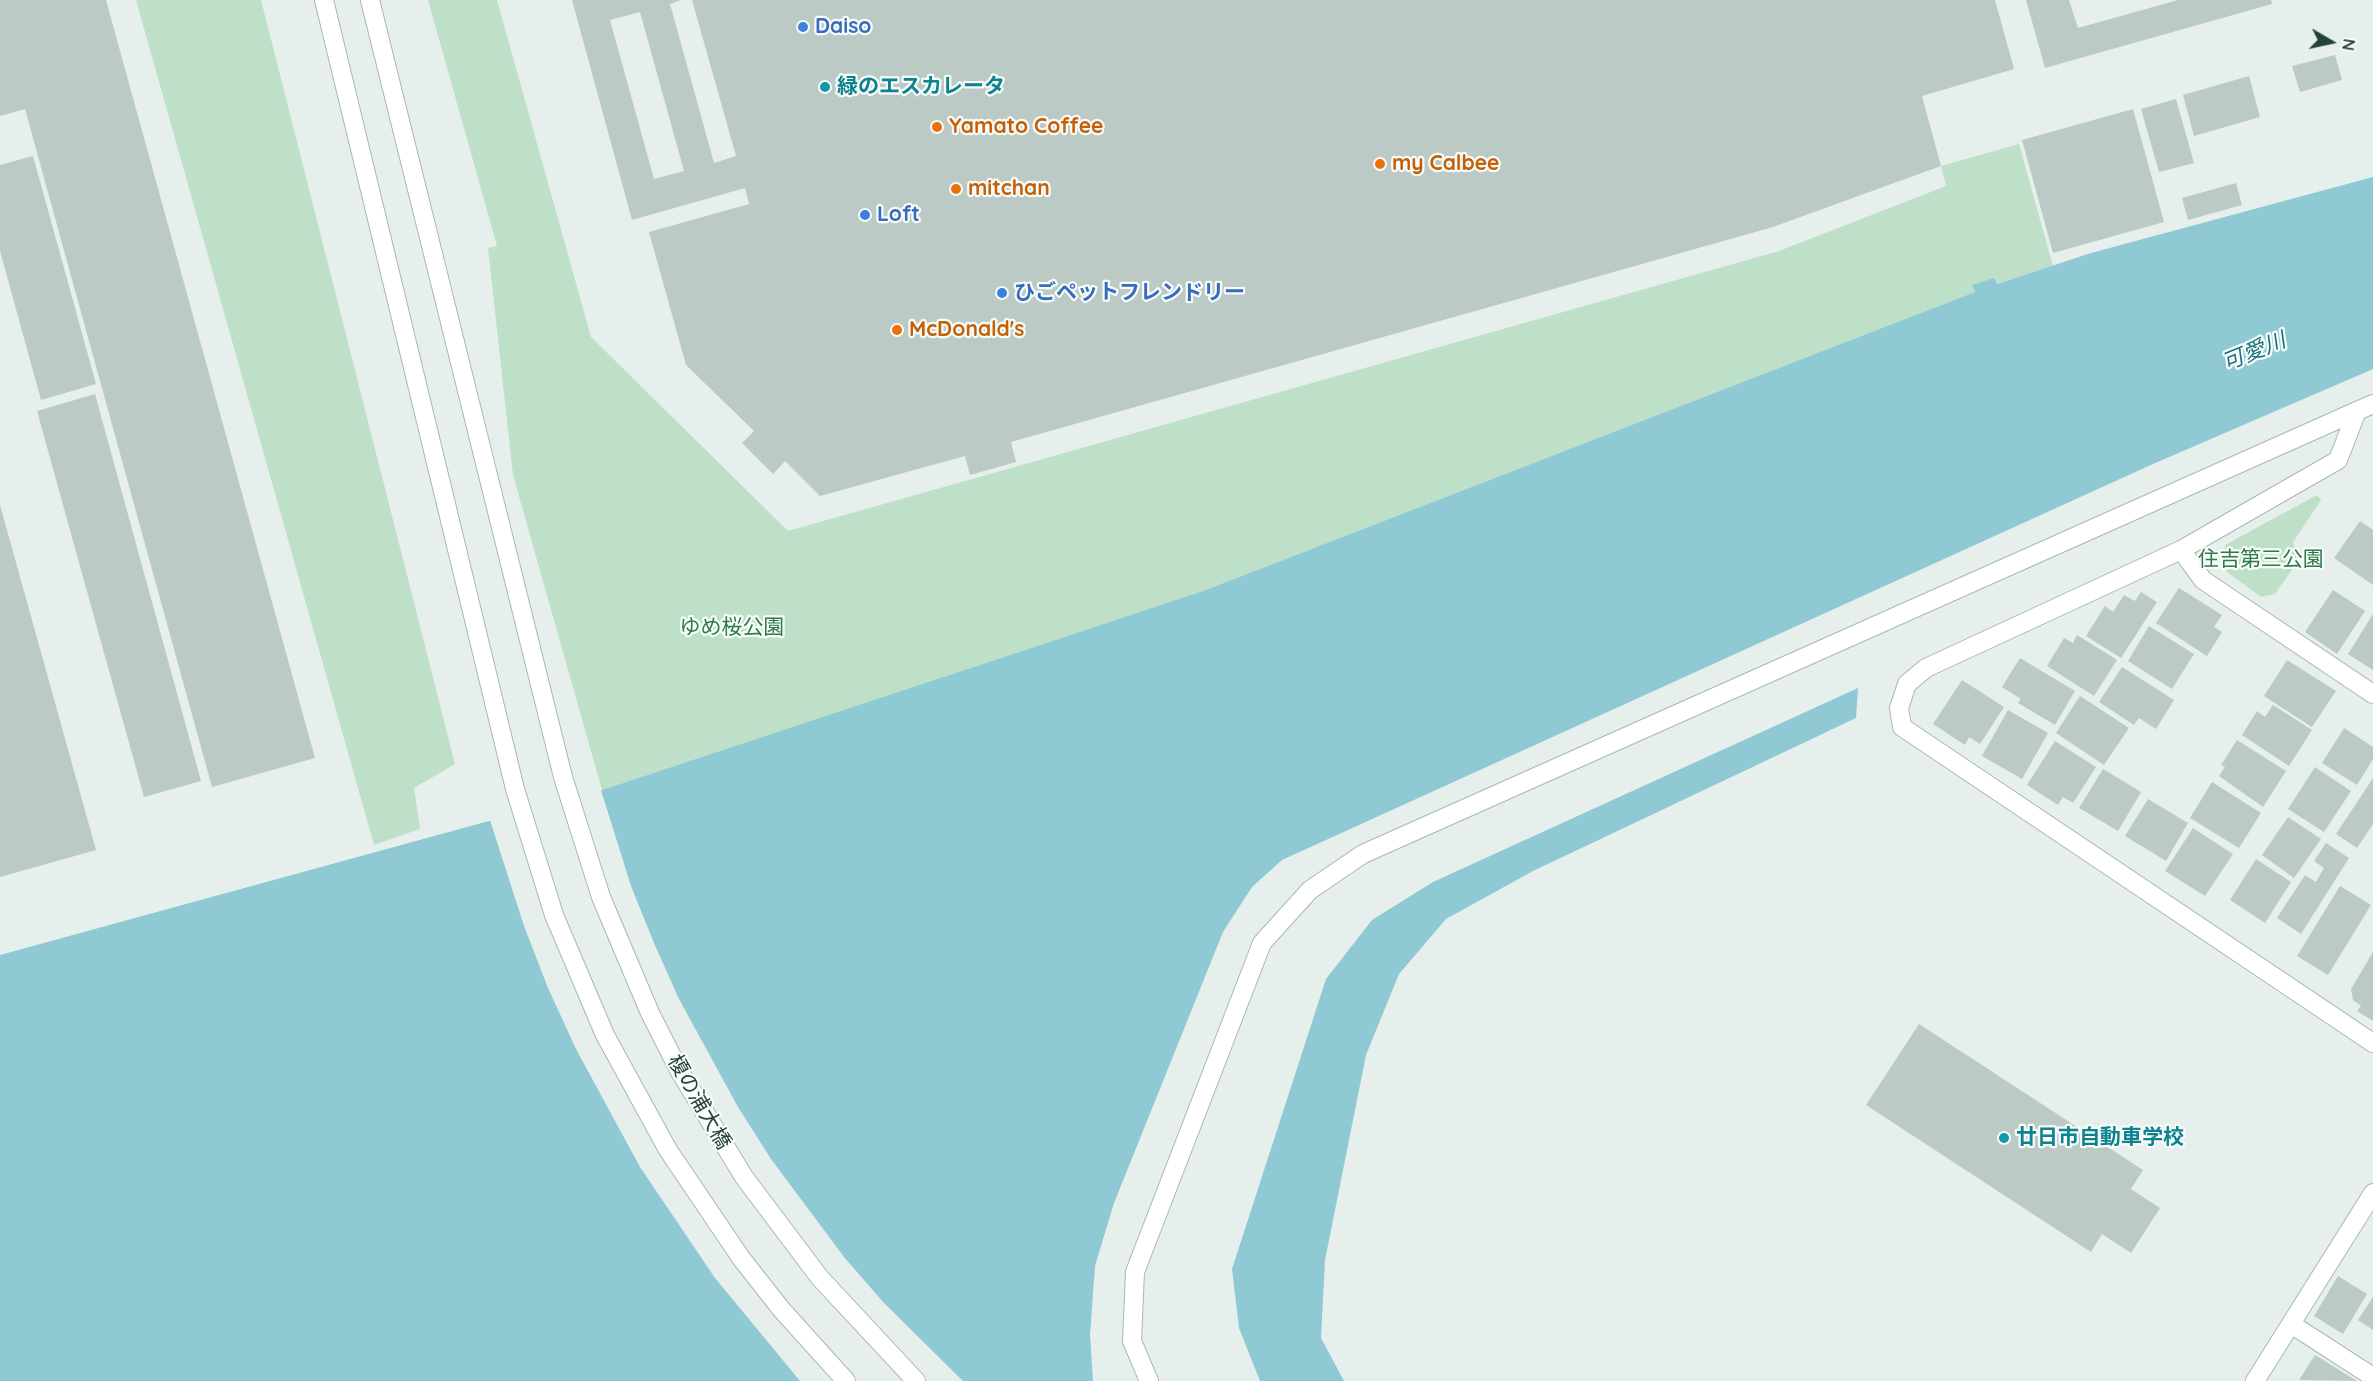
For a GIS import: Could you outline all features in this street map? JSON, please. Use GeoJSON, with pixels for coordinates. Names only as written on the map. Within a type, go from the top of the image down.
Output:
{"type":"FeatureCollection","features":[{"type":"Feature","properties":{"kind":"street"},"geometry":{"type":"LineString","coordinates":[[324,0],[516,789],[554,915],[600,1025],[635,1093],[703,1205],[781,1309],[846,1381]]}},
{"type":"Feature","properties":{"kind":"street","name":"榎の浦大橋"},"geometry":{"type":"LineString","coordinates":[[370,0],[563,777],[601,897],[624,956],[674,1060],[710,1124],[744,1177],[813,1269],[861,1325],[916,1381]]}},
{"type":"Feature","properties":{"kind":"street"},"geometry":{"type":"LineString","coordinates":[[2365,408],[2338,460],[2181,550],[1926,668],[1907,684],[1899,708],[1902,727],[2373,1043]]}},
{"type":"Feature","properties":{"kind":"street"},"geometry":{"type":"LineString","coordinates":[[1149,1381],[1132,1341],[1135,1272],[1262,944],[1310,890],[1363,854],[2365,408]]}},
{"type":"Feature","properties":{"kind":"street"},"geometry":{"type":"LineString","coordinates":[[2181,550],[2203,580],[2373,694]]}},
{"type":"Feature","properties":{"kind":"street"},"geometry":{"type":"LineString","coordinates":[[2255,1381],[2373,1193]]}},
{"type":"Feature","properties":{"kind":"street"},"geometry":{"type":"LineString","coordinates":[[2291,1324],[2373,1377]]}},
{"type":"Feature","properties":{"kind":"green space"},"geometry":{"type":"Polygon","coordinates":[[[136,0],[261,0],[455,764],[414,788],[420,829],[374,845],[136,0]]]}},
{"type":"Feature","properties":{"kind":"green space","name":"ゆめ桜公園"},"geometry":{"type":"Polygon","coordinates":[[[428,0],[497,0],[591,337],[788,531],[1779,251],[1946,186],[1941,166],[2019,144],[2053,266],[1996,284],[1973,285],[1975,292],[1203,591],[602,790],[513,475],[488,248],[497,246],[428,0]]]}},
{"type":"Feature","properties":{"kind":"green space","name":"住吉第三公園"},"geometry":{"type":"Polygon","coordinates":[[[2317,495],[2321,500],[2293,542],[2298,561],[2275,594],[2261,597],[2227,572],[2225,545],[2317,495]]]}},
{"type":"Feature","properties":{"kind":"water","name":"可愛川"},"geometry":{"type":"Polygon","coordinates":[[[2373,177],[2373,369],[2153,464],[1282,860],[1252,887],[1223,932],[1114,1203],[1095,1266],[1090,1335],[1093,1381],[0,1381],[0,955],[602,790],[1203,591],[1975,292],[1972,285],[1994,278],[1997,284],[2091,253],[2373,177]]]}},
{"type":"Feature","properties":{"kind":"water"},"geometry":{"type":"Polygon","coordinates":[[[1858,688],[1856,718],[1533,871],[1446,919],[1399,974],[1366,1055],[1325,1260],[1321,1338],[1344,1381],[1260,1381],[1239,1328],[1232,1269],[1326,979],[1372,920],[1433,882],[1858,688]]]}},
{"type":"Feature","properties":{"kind":"pier"},"geometry":{"type":"Polygon","coordinates":[[[600,787],[631,886],[654,943],[679,999],[738,1107],[771,1159],[844,1257],[884,1303],[963,1381],[800,1381],[715,1278],[640,1167],[576,1049],[548,988],[524,926],[489,817],[600,787]]]}},
{"type":"Feature","properties":{"kind":"building"},"geometry":{"type":"Polygon","coordinates":[[[0,0],[106,0],[315,758],[212,787],[25,109],[0,116],[0,0]]]}},
{"type":"Feature","properties":{"kind":"building"},"geometry":{"type":"Polygon","coordinates":[[[572,0],[681,0],[670,4],[714,163],[736,156],[692,0],[1995,0],[2014,69],[1922,96],[1941,166],[1773,227],[1011,442],[1016,462],[970,475],[965,456],[820,496],[785,461],[773,474],[742,443],[754,431],[686,365],[649,232],[749,204],[745,188],[632,220],[572,0]],[[640,12],[610,20],[654,179],[684,171],[640,12]]]}},
{"type":"Feature","properties":{"kind":"building"},"geometry":{"type":"Polygon","coordinates":[[[2026,0],[2069,0],[2078,28],[2178,0],[2271,0],[2272,4],[2045,68],[2026,0]]]}},
{"type":"Feature","properties":{"kind":"building"},"geometry":{"type":"Polygon","coordinates":[[[2335,55],[2342,80],[2300,92],[2292,66],[2335,55]]]}},
{"type":"Feature","properties":{"kind":"building"},"geometry":{"type":"Polygon","coordinates":[[[2249,76],[2260,117],[2194,136],[2183,95],[2249,76]]]}},
{"type":"Feature","properties":{"kind":"building"},"geometry":{"type":"Polygon","coordinates":[[[2176,99],[2194,163],[2159,172],[2141,109],[2176,99]]]}},
{"type":"Feature","properties":{"kind":"building"},"geometry":{"type":"Polygon","coordinates":[[[2133,109],[2164,222],[2053,253],[2022,140],[2133,109]]]}},
{"type":"Feature","properties":{"kind":"building"},"geometry":{"type":"Polygon","coordinates":[[[33,156],[96,384],[41,400],[0,251],[0,165],[33,156]]]}},
{"type":"Feature","properties":{"kind":"building"},"geometry":{"type":"Polygon","coordinates":[[[2236,183],[2242,205],[2188,220],[2182,198],[2236,183]]]}},
{"type":"Feature","properties":{"kind":"building"},"geometry":{"type":"Polygon","coordinates":[[[95,394],[201,781],[144,797],[37,411],[95,394]]]}},
{"type":"Feature","properties":{"kind":"building"},"geometry":{"type":"Polygon","coordinates":[[[0,505],[96,850],[0,877],[0,505]]]}},
{"type":"Feature","properties":{"kind":"building"},"geometry":{"type":"Polygon","coordinates":[[[2360,521],[2373,530],[2373,585],[2334,558],[2360,521]]]}},
{"type":"Feature","properties":{"kind":"building"},"geometry":{"type":"Polygon","coordinates":[[[2179,588],[2222,615],[2214,627],[2222,632],[2207,656],[2156,623],[2179,588]]]}},
{"type":"Feature","properties":{"kind":"building"},"geometry":{"type":"Polygon","coordinates":[[[2333,590],[2365,611],[2337,654],[2305,632],[2333,590]]]}},
{"type":"Feature","properties":{"kind":"building"},"geometry":{"type":"Polygon","coordinates":[[[2141,592],[2157,602],[2121,658],[2086,636],[2105,606],[2113,612],[2124,595],[2135,601],[2141,592]]]}},
{"type":"Feature","properties":{"kind":"building"},"geometry":{"type":"Polygon","coordinates":[[[2373,614],[2373,670],[2348,654],[2373,614]]]}},
{"type":"Feature","properties":{"kind":"building"},"geometry":{"type":"Polygon","coordinates":[[[2149,626],[2194,654],[2172,689],[2128,661],[2149,626]]]}},
{"type":"Feature","properties":{"kind":"building"},"geometry":{"type":"Polygon","coordinates":[[[2077,635],[2117,660],[2094,696],[2047,666],[2064,638],[2073,643],[2077,635]]]}},
{"type":"Feature","properties":{"kind":"building"},"geometry":{"type":"Polygon","coordinates":[[[2020,658],[2075,691],[2055,725],[2018,703],[2021,699],[2002,687],[2020,658]]]}},
{"type":"Feature","properties":{"kind":"building"},"geometry":{"type":"Polygon","coordinates":[[[2287,660],[2336,691],[2312,727],[2264,696],[2287,660]]]}},
{"type":"Feature","properties":{"kind":"building"},"geometry":{"type":"Polygon","coordinates":[[[2122,667],[2174,700],[2156,729],[2139,718],[2134,725],[2099,702],[2122,667]]]}},
{"type":"Feature","properties":{"kind":"building"},"geometry":{"type":"Polygon","coordinates":[[[1962,680],[2004,707],[1980,744],[1969,737],[1965,745],[1933,724],[1962,680]]]}},
{"type":"Feature","properties":{"kind":"building"},"geometry":{"type":"Polygon","coordinates":[[[2080,696],[2129,728],[2104,765],[2056,733],[2080,696]]]}},
{"type":"Feature","properties":{"kind":"building"},"geometry":{"type":"Polygon","coordinates":[[[2273,705],[2312,730],[2289,766],[2242,735],[2257,711],[2265,717],[2273,705]]]}},
{"type":"Feature","properties":{"kind":"building"},"geometry":{"type":"Polygon","coordinates":[[[2008,710],[2048,733],[2022,779],[1982,756],[2008,710]]]}},
{"type":"Feature","properties":{"kind":"building"},"geometry":{"type":"Polygon","coordinates":[[[2344,728],[2373,747],[2373,759],[2357,785],[2322,763],[2344,728]]]}},
{"type":"Feature","properties":{"kind":"building"},"geometry":{"type":"Polygon","coordinates":[[[2237,740],[2286,771],[2263,807],[2219,776],[2225,767],[2221,765],[2237,740]]]}},
{"type":"Feature","properties":{"kind":"building"},"geometry":{"type":"Polygon","coordinates":[[[2055,741],[2096,767],[2073,803],[2063,797],[2058,805],[2027,785],[2055,741]]]}},
{"type":"Feature","properties":{"kind":"building"},"geometry":{"type":"Polygon","coordinates":[[[2315,767],[2351,791],[2324,832],[2288,809],[2315,767]]]}},
{"type":"Feature","properties":{"kind":"building"},"geometry":{"type":"Polygon","coordinates":[[[2103,769],[2141,792],[2118,831],[2079,808],[2103,769]]]}},
{"type":"Feature","properties":{"kind":"building"},"geometry":{"type":"Polygon","coordinates":[[[2373,778],[2373,824],[2357,848],[2336,834],[2373,778]]]}},
{"type":"Feature","properties":{"kind":"building"},"geometry":{"type":"Polygon","coordinates":[[[2212,782],[2261,813],[2239,848],[2190,818],[2212,782]]]}},
{"type":"Feature","properties":{"kind":"building"},"geometry":{"type":"Polygon","coordinates":[[[2148,799],[2188,823],[2166,861],[2125,836],[2148,799]]]}},
{"type":"Feature","properties":{"kind":"building"},"geometry":{"type":"Polygon","coordinates":[[[2288,817],[2321,839],[2294,878],[2262,855],[2288,817]]]}},
{"type":"Feature","properties":{"kind":"building"},"geometry":{"type":"Polygon","coordinates":[[[2193,828],[2233,854],[2205,896],[2165,871],[2193,828]]]}},
{"type":"Feature","properties":{"kind":"building"},"geometry":{"type":"Polygon","coordinates":[[[2326,843],[2349,858],[2301,934],[2277,918],[2305,875],[2316,882],[2324,868],[2314,861],[2326,843]]]}},
{"type":"Feature","properties":{"kind":"building"},"geometry":{"type":"Polygon","coordinates":[[[2256,859],[2291,882],[2265,923],[2230,900],[2256,859]]]}},
{"type":"Feature","properties":{"kind":"building"},"geometry":{"type":"Polygon","coordinates":[[[2340,886],[2371,905],[2328,975],[2297,956],[2340,886]]]}},
{"type":"Feature","properties":{"kind":"building"},"geometry":{"type":"Polygon","coordinates":[[[2373,952],[2373,1021],[2357,1011],[2361,1006],[2353,1000],[2351,989],[2373,952]]]}},
{"type":"Feature","properties":{"kind":"building","name":"廿日市自動車学校"},"geometry":{"type":"Polygon","coordinates":[[[1919,1024],[2143,1170],[2131,1189],[2160,1208],[2131,1253],[2102,1234],[2091,1252],[1866,1105],[1919,1024]]]}},
{"type":"Feature","properties":{"kind":"building"},"geometry":{"type":"Polygon","coordinates":[[[2338,1276],[2367,1294],[2343,1334],[2314,1316],[2338,1276]]]}},
{"type":"Feature","properties":{"kind":"building"},"geometry":{"type":"Polygon","coordinates":[[[2373,1297],[2373,1330],[2358,1320],[2373,1297]]]}},
{"type":"Feature","properties":{"kind":"building"},"geometry":{"type":"Polygon","coordinates":[[[2315,1355],[2357,1381],[2299,1380],[2315,1355]]]}},
{"type":"Feature","properties":{"kind":"place","name":"Daiso"},"geometry":{"type":"Point","coordinates":[803,27]}},
{"type":"Feature","properties":{"kind":"place","name":"緑のエスカレータ"},"geometry":{"type":"Point","coordinates":[825,87]}},
{"type":"Feature","properties":{"kind":"place","name":"Yamato Coffee"},"geometry":{"type":"Point","coordinates":[937,127]}},
{"type":"Feature","properties":{"kind":"place","name":"my Calbee"},"geometry":{"type":"Point","coordinates":[1380,164]}},
{"type":"Feature","properties":{"kind":"place","name":"mitchan"},"geometry":{"type":"Point","coordinates":[956,189]}},
{"type":"Feature","properties":{"kind":"place","name":"Loft"},"geometry":{"type":"Point","coordinates":[865,215]}},
{"type":"Feature","properties":{"kind":"place","name":"ひごペットフレンドリー"},"geometry":{"type":"Point","coordinates":[1002,293]}},
{"type":"Feature","properties":{"kind":"place","name":"McDonald's"},"geometry":{"type":"Point","coordinates":[897,330]}},
{"type":"Feature","properties":{"kind":"place","name":"廿日市自動車学校"},"geometry":{"type":"Point","coordinates":[2004,1138]}}]}
